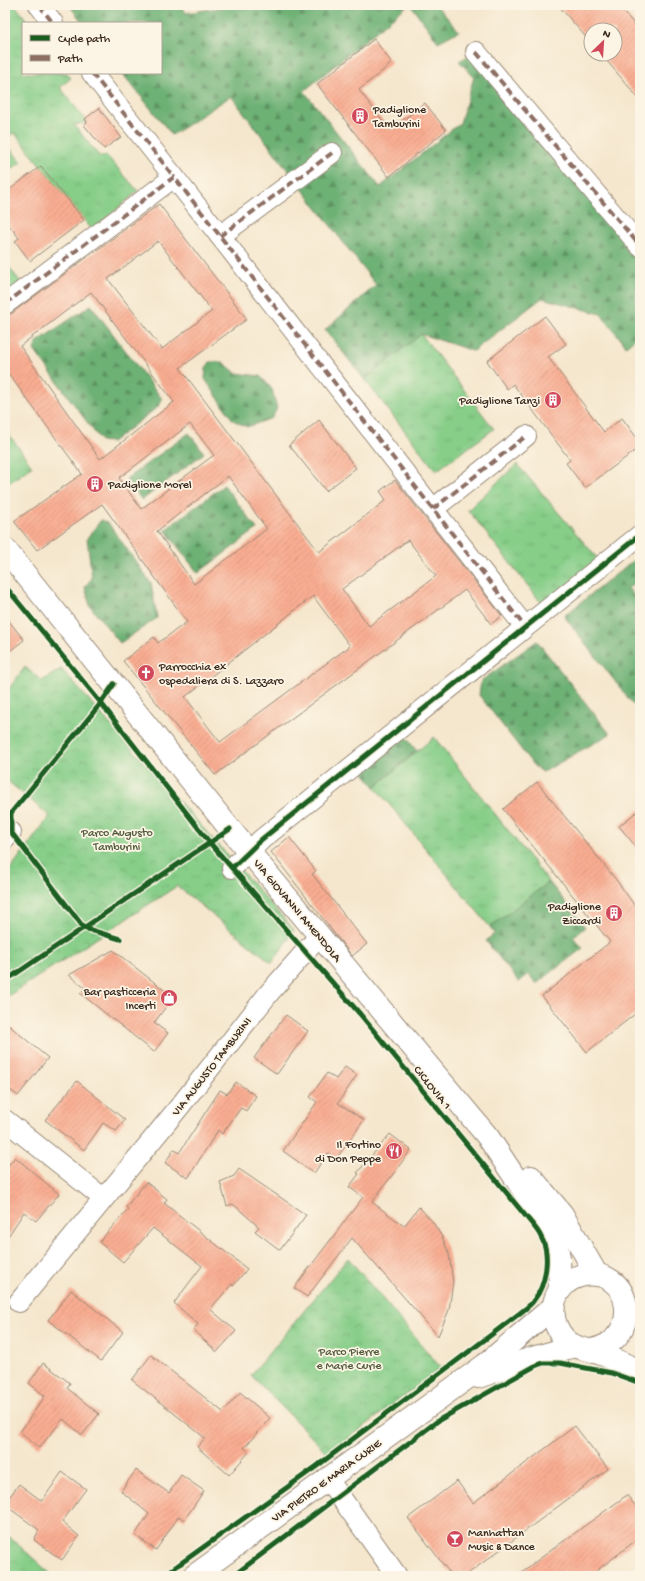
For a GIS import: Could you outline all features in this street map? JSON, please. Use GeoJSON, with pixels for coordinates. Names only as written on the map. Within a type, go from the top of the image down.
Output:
{"type":"FeatureCollection","features":[{"type":"Feature","properties":{"kind":"main road","name":"VIA GIOVANNI AMENDOLA"},"geometry":{"type":"LineString","coordinates":[[5,549],[249,851],[488,1137],[556,1239],[559,1258],[554,1319],[558,1330],[565,1340],[640,1371]]}},
{"type":"Feature","properties":{"kind":"main road","name":"VIA GIOVANNI AMENDOLA"},"geometry":{"type":"LineString","coordinates":[[488,1137],[529,1174],[562,1214],[597,1275]]}},
{"type":"Feature","properties":{"kind":"main road"},"geometry":{"type":"LineString","coordinates":[[556,1298],[567,1282],[576,1277],[587,1274],[597,1275],[614,1282],[620,1288],[627,1301],[634,1321],[626,1326],[621,1336],[612,1343],[602,1348],[583,1348]]}},
{"type":"Feature","properties":{"kind":"main road","name":"VIA PIETRO E MARIA CURIE"},"geometry":{"type":"LineString","coordinates":[[194,1576],[485,1364],[556,1298]]}},
{"type":"Feature","properties":{"kind":"main road","name":"VIA PIETRO E MARIA CURIE"},"geometry":{"type":"LineString","coordinates":[[458,1384],[532,1358],[583,1348]]}},
{"type":"Feature","properties":{"kind":"street"},"geometry":{"type":"LineString","coordinates":[[39,5],[52,22]]}},
{"type":"Feature","properties":{"kind":"street"},"geometry":{"type":"LineString","coordinates":[[476,52],[640,246]]}},
{"type":"Feature","properties":{"kind":"street"},"geometry":{"type":"LineString","coordinates":[[93,74],[526,627]]}},
{"type":"Feature","properties":{"kind":"street"},"geometry":{"type":"LineString","coordinates":[[220,236],[332,153]]}},
{"type":"Feature","properties":{"kind":"street"},"geometry":{"type":"LineString","coordinates":[[5,304],[174,177]]}},
{"type":"Feature","properties":{"kind":"street"},"geometry":{"type":"LineString","coordinates":[[434,509],[526,436]]}},
{"type":"Feature","properties":{"kind":"street"},"geometry":{"type":"LineString","coordinates":[[232,868],[249,851],[640,535]]}},
{"type":"Feature","properties":{"kind":"street","name":"VIA AUGUSTO TAMBURINI"},"geometry":{"type":"LineString","coordinates":[[19,1302],[180,1106],[268,993],[320,935]]}},
{"type":"Feature","properties":{"kind":"street"},"geometry":{"type":"LineString","coordinates":[[5,1120],[103,1198]]}},
{"type":"Feature","properties":{"kind":"street"},"geometry":{"type":"LineString","coordinates":[[327,1478],[397,1576]]}},
{"type":"Feature","properties":{"kind":"green space"},"geometry":{"type":"Polygon","coordinates":[[[5,5],[15,5],[28,22],[22,22],[22,74],[68,74],[71,78],[60,87],[87,122],[74,125],[99,156],[107,156],[138,191],[92,230],[14,132],[5,140],[5,5]]]}},
{"type":"Feature","properties":{"kind":"green space"},"geometry":{"type":"Polygon","coordinates":[[[69,5],[180,5],[186,13],[237,5],[408,5],[304,91],[380,187],[460,123],[474,77],[459,61],[476,52],[640,246],[640,334],[626,346],[601,314],[542,298],[473,351],[421,334],[365,380],[325,330],[376,285],[231,96],[172,135],[123,74],[162,74],[162,22],[82,22],[69,5]]]}},
{"type":"Feature","properties":{"kind":"green space"},"geometry":{"type":"Polygon","coordinates":[[[411,5],[436,5],[459,31],[438,42],[411,5]]]}},
{"type":"Feature","properties":{"kind":"green space"},"geometry":{"type":"Polygon","coordinates":[[[5,142],[21,162],[5,174],[5,142]]]}},
{"type":"Feature","properties":{"kind":"green space"},"geometry":{"type":"Polygon","coordinates":[[[5,262],[26,289],[5,304],[5,262]]]}},
{"type":"Feature","properties":{"kind":"green space"},"geometry":{"type":"Polygon","coordinates":[[[91,305],[162,399],[159,406],[112,442],[101,441],[34,350],[37,342],[91,305]]]}},
{"type":"Feature","properties":{"kind":"green space"},"geometry":{"type":"Polygon","coordinates":[[[421,334],[494,429],[436,471],[365,380],[421,334]]]}},
{"type":"Feature","properties":{"kind":"green space"},"geometry":{"type":"Polygon","coordinates":[[[210,362],[223,362],[236,373],[260,376],[272,389],[277,408],[272,418],[247,427],[233,420],[205,379],[206,368],[210,362]]]}},
{"type":"Feature","properties":{"kind":"green space"},"geometry":{"type":"Polygon","coordinates":[[[5,429],[32,466],[5,486],[5,429]]]}},
{"type":"Feature","properties":{"kind":"green space"},"geometry":{"type":"Polygon","coordinates":[[[189,433],[204,453],[142,500],[126,479],[189,433]]]}},
{"type":"Feature","properties":{"kind":"green space"},"geometry":{"type":"Polygon","coordinates":[[[517,464],[603,565],[547,610],[468,510],[517,464]]]}},
{"type":"Feature","properties":{"kind":"green space"},"geometry":{"type":"Polygon","coordinates":[[[224,485],[257,529],[198,573],[165,530],[224,485]]]}},
{"type":"Feature","properties":{"kind":"green space"},"geometry":{"type":"Polygon","coordinates":[[[101,520],[109,524],[151,583],[157,618],[120,643],[90,606],[85,587],[92,578],[87,538],[101,520]]]}},
{"type":"Feature","properties":{"kind":"green space"},"geometry":{"type":"Polygon","coordinates":[[[640,555],[640,578],[628,588],[640,603],[640,704],[636,708],[564,616],[640,555]]]}},
{"type":"Feature","properties":{"kind":"green space"},"geometry":{"type":"Polygon","coordinates":[[[537,641],[610,734],[543,772],[534,766],[479,695],[481,681],[537,641]]]}},
{"type":"Feature","properties":{"kind":"green space","name":"Parco Augusto Tamburini"},"geometry":{"type":"Polygon","coordinates":[[[25,667],[42,681],[61,669],[294,930],[272,963],[177,886],[5,998],[5,876],[50,816],[5,779],[5,694],[25,667]]]}},
{"type":"Feature","properties":{"kind":"green space"},"geometry":{"type":"Polygon","coordinates":[[[402,733],[417,751],[375,787],[361,769],[402,733]]]}},
{"type":"Feature","properties":{"kind":"green space"},"geometry":{"type":"Polygon","coordinates":[[[434,737],[549,882],[490,927],[375,787],[434,737]]]}},
{"type":"Feature","properties":{"kind":"green space"},"geometry":{"type":"Polygon","coordinates":[[[549,882],[585,927],[573,937],[583,948],[536,984],[529,974],[519,982],[486,941],[495,933],[490,927],[549,882]]]}},
{"type":"Feature","properties":{"kind":"green space","name":"Parco Pierre e Marie Curie"},"geometry":{"type":"Polygon","coordinates":[[[348,1258],[441,1368],[328,1454],[251,1375],[348,1258]]]}},
{"type":"Feature","properties":{"kind":"green space"},"geometry":{"type":"Polygon","coordinates":[[[5,1533],[53,1576],[5,1576],[5,1533]]]}},
{"type":"Feature","properties":{"kind":"building"},"geometry":{"type":"Polygon","coordinates":[[[558,5],[618,5],[640,31],[640,100],[608,62],[623,62],[623,22],[583,22],[583,34],[558,5]]]}},
{"type":"Feature","properties":{"kind":"building","name":"Padiglione Tamburini"},"geometry":{"type":"Polygon","coordinates":[[[374,39],[392,63],[359,90],[390,130],[425,103],[446,130],[389,177],[317,84],[374,39]]]}},
{"type":"Feature","properties":{"kind":"building"},"geometry":{"type":"Polygon","coordinates":[[[99,108],[121,137],[104,149],[84,125],[87,122],[85,119],[99,108]]]}},
{"type":"Feature","properties":{"kind":"building"},"geometry":{"type":"Polygon","coordinates":[[[41,166],[84,220],[30,261],[15,241],[19,238],[5,220],[5,193],[41,166]]]}},
{"type":"Feature","properties":{"kind":"building","name":"Padiglione Morel"},"geometry":{"type":"Polygon","coordinates":[[[159,204],[247,319],[180,368],[319,552],[386,500],[380,491],[395,480],[502,616],[491,624],[465,590],[215,775],[123,661],[154,637],[158,643],[187,622],[102,504],[37,550],[14,521],[82,474],[5,369],[5,316],[12,313],[159,204]],[[158,241],[108,279],[162,349],[212,311],[158,241]],[[91,292],[20,346],[100,459],[174,402],[91,292]],[[190,424],[119,478],[141,509],[214,455],[190,424]],[[228,476],[157,531],[194,584],[267,529],[228,476]],[[408,540],[342,589],[369,626],[436,576],[408,540]],[[313,596],[185,697],[220,742],[350,646],[313,596]]]}},
{"type":"Feature","properties":{"kind":"building","name":"Padiglione Tanzi"},"geometry":{"type":"Polygon","coordinates":[[[545,316],[566,344],[548,357],[604,432],[622,418],[640,442],[640,447],[585,488],[566,463],[570,460],[513,384],[507,389],[487,361],[545,316]]]}},
{"type":"Feature","properties":{"kind":"building"},"geometry":{"type":"Polygon","coordinates":[[[319,420],[356,468],[326,491],[289,445],[319,420]]]}},
{"type":"Feature","properties":{"kind":"building"},"geometry":{"type":"Polygon","coordinates":[[[5,616],[24,640],[5,655],[5,616]]]}},
{"type":"Feature","properties":{"kind":"building","name":"Padiglione Ziccardi"},"geometry":{"type":"Polygon","coordinates":[[[537,782],[617,881],[640,913],[640,1010],[587,1052],[542,996],[610,942],[503,809],[537,782]]]}},
{"type":"Feature","properties":{"kind":"building"},"geometry":{"type":"Polygon","coordinates":[[[640,809],[640,852],[619,826],[640,809]]]}},
{"type":"Feature","properties":{"kind":"building"},"geometry":{"type":"Polygon","coordinates":[[[289,837],[316,871],[312,874],[367,944],[352,956],[271,852],[289,837]]]}},
{"type":"Feature","properties":{"kind":"building"},"geometry":{"type":"Polygon","coordinates":[[[113,950],[173,997],[154,1023],[168,1033],[154,1052],[80,993],[85,988],[69,975],[113,950]]]}},
{"type":"Feature","properties":{"kind":"building"},"geometry":{"type":"Polygon","coordinates":[[[286,1015],[308,1031],[277,1074],[254,1058],[286,1015]]]}},
{"type":"Feature","properties":{"kind":"building"},"geometry":{"type":"Polygon","coordinates":[[[5,1022],[48,1058],[18,1096],[5,1086],[5,1022]]]}},
{"type":"Feature","properties":{"kind":"building"},"geometry":{"type":"Polygon","coordinates":[[[345,1067],[357,1075],[338,1103],[364,1120],[336,1159],[328,1153],[314,1173],[283,1151],[317,1102],[310,1097],[327,1073],[336,1079],[345,1067]]]}},
{"type":"Feature","properties":{"kind":"building"},"geometry":{"type":"Polygon","coordinates":[[[77,1081],[125,1120],[116,1131],[103,1123],[84,1150],[45,1120],[77,1081]]]}},
{"type":"Feature","properties":{"kind":"building"},"geometry":{"type":"Polygon","coordinates":[[[236,1082],[256,1096],[246,1111],[241,1108],[222,1134],[218,1130],[188,1178],[165,1163],[174,1149],[179,1153],[220,1090],[227,1094],[236,1082]]]}},
{"type":"Feature","properties":{"kind":"building"},"geometry":{"type":"Polygon","coordinates":[[[390,1134],[411,1150],[372,1202],[404,1226],[419,1207],[432,1221],[442,1237],[449,1254],[453,1282],[449,1310],[438,1336],[352,1238],[307,1297],[294,1288],[363,1197],[349,1187],[359,1174],[357,1173],[390,1134]]]}},
{"type":"Feature","properties":{"kind":"building"},"geometry":{"type":"Polygon","coordinates":[[[15,1157],[59,1194],[36,1221],[24,1212],[5,1241],[5,1169],[15,1157]]]}},
{"type":"Feature","properties":{"kind":"building"},"geometry":{"type":"Polygon","coordinates":[[[239,1169],[306,1215],[280,1250],[255,1231],[259,1227],[233,1204],[227,1206],[220,1182],[234,1176],[239,1169]]]}},
{"type":"Feature","properties":{"kind":"building"},"geometry":{"type":"Polygon","coordinates":[[[146,1182],[167,1199],[164,1203],[247,1269],[233,1286],[232,1284],[210,1309],[236,1331],[217,1352],[193,1330],[198,1324],[174,1303],[202,1266],[153,1228],[123,1262],[99,1242],[128,1209],[126,1207],[146,1182]]]}},
{"type":"Feature","properties":{"kind":"building"},"geometry":{"type":"Polygon","coordinates":[[[71,1290],[123,1332],[101,1361],[48,1320],[71,1290]]]}},
{"type":"Feature","properties":{"kind":"building"},"geometry":{"type":"Polygon","coordinates":[[[151,1355],[223,1412],[240,1392],[270,1418],[244,1448],[249,1452],[229,1475],[197,1447],[205,1438],[132,1380],[151,1355]]]}},
{"type":"Feature","properties":{"kind":"building"},"geometry":{"type":"Polygon","coordinates":[[[43,1363],[70,1383],[67,1388],[99,1414],[82,1435],[63,1419],[39,1448],[20,1432],[45,1396],[29,1383],[43,1363]]]}},
{"type":"Feature","properties":{"kind":"building"},"geometry":{"type":"Polygon","coordinates":[[[575,1426],[608,1469],[465,1576],[452,1576],[408,1518],[457,1481],[473,1503],[575,1426]]]}},
{"type":"Feature","properties":{"kind":"building"},"geometry":{"type":"Polygon","coordinates":[[[136,1470],[169,1493],[181,1475],[204,1491],[184,1520],[179,1516],[156,1550],[135,1535],[149,1514],[121,1491],[136,1470]]]}},
{"type":"Feature","properties":{"kind":"building"},"geometry":{"type":"Polygon","coordinates":[[[62,1472],[86,1489],[62,1522],[79,1536],[62,1560],[34,1540],[39,1530],[5,1505],[5,1503],[19,1484],[42,1501],[62,1472]]]}},
{"type":"Feature","properties":{"kind":"building"},"geometry":{"type":"Polygon","coordinates":[[[627,1495],[640,1512],[640,1537],[590,1576],[516,1576],[627,1495]]]}},
{"type":"Feature","properties":{"kind":"marked path"},"geometry":{"type":"LineString","coordinates":[[39,5],[52,22]]}},
{"type":"Feature","properties":{"kind":"marked path"},"geometry":{"type":"LineString","coordinates":[[476,52],[640,246]]}},
{"type":"Feature","properties":{"kind":"marked path"},"geometry":{"type":"LineString","coordinates":[[93,74],[174,177]]}},
{"type":"Feature","properties":{"kind":"marked path"},"geometry":{"type":"LineString","coordinates":[[220,236],[332,153]]}},
{"type":"Feature","properties":{"kind":"marked path"},"geometry":{"type":"LineString","coordinates":[[5,304],[174,177],[525,627]]}},
{"type":"Feature","properties":{"kind":"marked path"},"geometry":{"type":"LineString","coordinates":[[433,509],[526,436]]}},
{"type":"Feature","properties":{"kind":"cycle path"},"geometry":{"type":"LineString","coordinates":[[232,868],[262,839],[640,535]]}},
{"type":"Feature","properties":{"kind":"cycle path","name":"CICLOVIA 1"},"geometry":{"type":"LineString","coordinates":[[5,586],[101,703],[210,843],[360,1014],[534,1225],[541,1237],[546,1252],[546,1269],[542,1286],[528,1307],[317,1466],[163,1576]]}},
{"type":"Feature","properties":{"kind":"cycle path"},"geometry":{"type":"LineString","coordinates":[[114,684],[101,703],[11,813],[11,832],[84,928],[120,939]]}},
{"type":"Feature","properties":{"kind":"cycle path"},"geometry":{"type":"LineString","coordinates":[[5,981],[230,829]]}},
{"type":"Feature","properties":{"kind":"cycle path"},"geometry":{"type":"LineString","coordinates":[[233,1576],[439,1420],[535,1366],[543,1363],[560,1363],[612,1373],[640,1383]]}},
{"type":"Feature","properties":{"kind":"place","name":"Padiglione Tamburini"},"geometry":{"type":"Point","coordinates":[360,116]}},
{"type":"Feature","properties":{"kind":"place","name":"Padiglione Tanzi"},"geometry":{"type":"Point","coordinates":[553,400]}},
{"type":"Feature","properties":{"kind":"place","name":"Padiglione Morel"},"geometry":{"type":"Point","coordinates":[95,484]}},
{"type":"Feature","properties":{"kind":"place","name":"Parrocchia ex ospedaliera di S. Lazzaro"},"geometry":{"type":"Point","coordinates":[146,673]}},
{"type":"Feature","properties":{"kind":"place","name":"Padiglione Ziccardi"},"geometry":{"type":"Point","coordinates":[614,913]}},
{"type":"Feature","properties":{"kind":"place","name":"Bar pasticceria Incerti"},"geometry":{"type":"Point","coordinates":[169,998]}},
{"type":"Feature","properties":{"kind":"place","name":"Il Fortino di Don Peppe"},"geometry":{"type":"Point","coordinates":[394,1151]}},
{"type":"Feature","properties":{"kind":"place","name":"Manhattan Music & Dance"},"geometry":{"type":"Point","coordinates":[455,1539]}}]}
